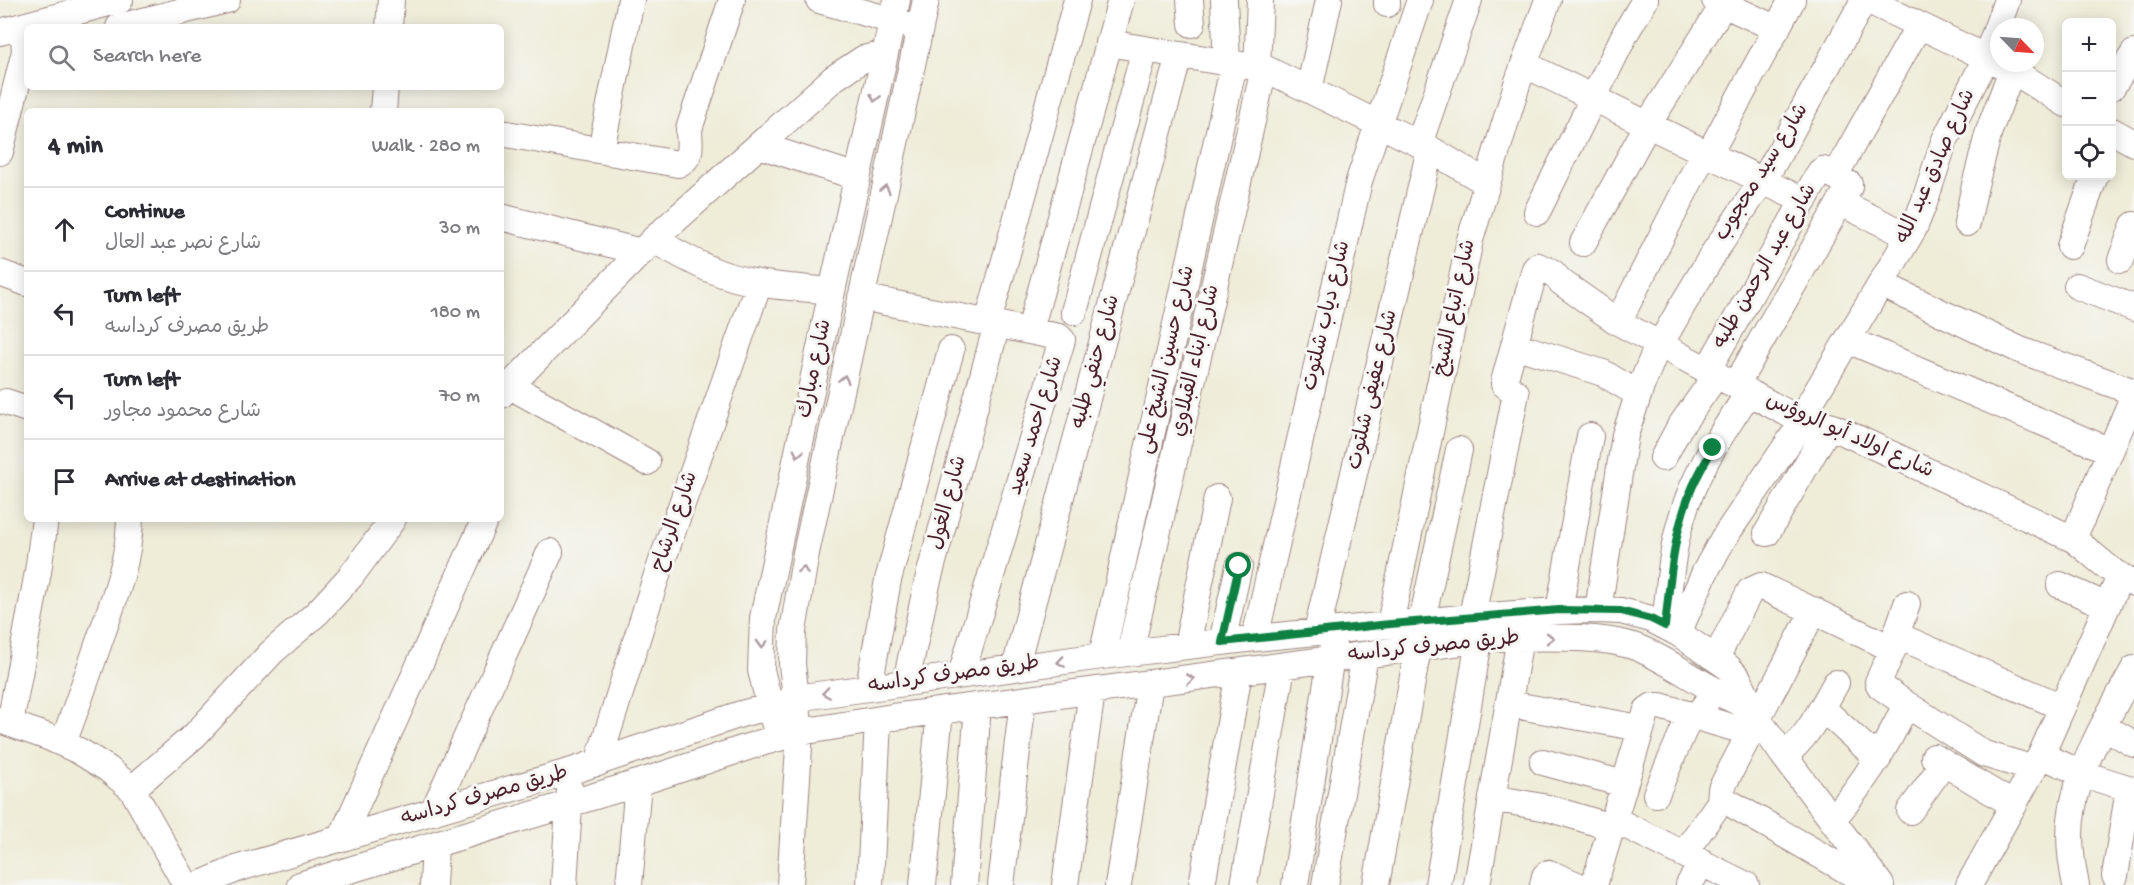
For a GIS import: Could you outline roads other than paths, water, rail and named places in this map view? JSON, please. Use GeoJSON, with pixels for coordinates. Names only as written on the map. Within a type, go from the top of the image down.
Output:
{"type":"FeatureCollection","features":[{"type":"Feature","properties":{"kind":"street"},"geometry":{"type":"LineString","coordinates":[[59,24],[120,0]]}},
{"type":"Feature","properties":{"kind":"street"},"geometry":{"type":"LineString","coordinates":[[124,24],[146,10],[227,0]]}},
{"type":"Feature","properties":{"kind":"street"},"geometry":{"type":"LineString","coordinates":[[389,24],[391,0]]}},
{"type":"Feature","properties":{"kind":"street"},"geometry":{"type":"LineString","coordinates":[[601,150],[631,0]]}},
{"type":"Feature","properties":{"kind":"street"},"geometry":{"type":"LineString","coordinates":[[504,134],[678,164],[686,159],[689,151],[688,129],[732,0]]}},
{"type":"Feature","properties":{"kind":"street"},"geometry":{"type":"LineString","coordinates":[[819,0],[895,10],[920,28]]}},
{"type":"Feature","properties":{"kind":"street","name":"شارع مبارك"},"geometry":{"type":"LineString","coordinates":[[790,735],[796,699],[792,664],[794,631],[806,553],[926,0]]}},
{"type":"Feature","properties":{"kind":"street","name":"شارع الغول"},"geometry":{"type":"LineString","coordinates":[[906,682],[927,584],[992,323],[1077,0]]}},
{"type":"Feature","properties":{"kind":"street"},"geometry":{"type":"LineString","coordinates":[[1030,330],[1121,0]]}},
{"type":"Feature","properties":{"kind":"street"},"geometry":{"type":"LineString","coordinates":[[1224,0],[1245,66]]}},
{"type":"Feature","properties":{"kind":"street"},"geometry":{"type":"LineString","coordinates":[[1245,66],[1260,0]]}},
{"type":"Feature","properties":{"kind":"street"},"geometry":{"type":"LineString","coordinates":[[1309,90],[1329,0]]}},
{"type":"Feature","properties":{"kind":"street","name":"شارع دياب شلتوت"},"geometry":{"type":"LineString","coordinates":[[1255,638],[1359,181],[1420,0]]}},
{"type":"Feature","properties":{"kind":"street","name":"شارع عفيفى شلتوت"},"geometry":{"type":"LineString","coordinates":[[1295,885],[1330,660],[1326,630],[1424,146],[1469,0]]}},
{"type":"Feature","properties":{"kind":"street","name":"شارع اتباع الشيخ"},"geometry":{"type":"LineString","coordinates":[[1390,624],[1470,240],[1524,64],[1548,0]]}},
{"type":"Feature","properties":{"kind":"street"},"geometry":{"type":"LineString","coordinates":[[1537,212],[1626,32],[1645,0]]}},
{"type":"Feature","properties":{"kind":"street"},"geometry":{"type":"LineString","coordinates":[[1618,322],[1701,159],[1709,154],[1792,0]]}},
{"type":"Feature","properties":{"kind":"street","name":"شارع صادق عبد الله"},"geometry":{"type":"LineString","coordinates":[[1671,629],[1723,539],[1802,420],[1909,236],[1924,203],[1947,134],[1986,58],[2007,0]]}},
{"type":"Feature","properties":{"kind":"street"},"geometry":{"type":"LineString","coordinates":[[1583,243],[1648,124],[1720,2],[1777,29]]}},
{"type":"Feature","properties":{"kind":"street"},"geometry":{"type":"LineString","coordinates":[[1874,2],[1990,60]]}},
{"type":"Feature","properties":{"kind":"street","name":"شارع سيد محجوب"},"geometry":{"type":"LineString","coordinates":[[1598,610],[1626,435],[1638,394],[1661,345],[1715,251],[1763,180],[1874,2]]}},
{"type":"Feature","properties":{"kind":"street","name":"شارع مبارك"},"geometry":{"type":"LineString","coordinates":[[790,735],[769,706],[761,670],[764,618],[832,291],[895,10]]}},
{"type":"Feature","properties":{"kind":"street","name":"شارع عبد الرحمن طلبه"},"geometry":{"type":"LineString","coordinates":[[1727,380],[1804,201],[1821,171],[1836,174],[1919,25]]}},
{"type":"Feature","properties":{"kind":"street"},"geometry":{"type":"LineString","coordinates":[[0,57],[19,40]]}},
{"type":"Feature","properties":{"kind":"street"},"geometry":{"type":"LineString","coordinates":[[0,152],[19,40]]}},
{"type":"Feature","properties":{"kind":"street"},"geometry":{"type":"LineString","coordinates":[[1108,44],[1245,66],[1309,90],[1424,146],[1487,183]]}},
{"type":"Feature","properties":{"kind":"street"},"geometry":{"type":"LineString","coordinates":[[1074,312],[1145,49]]}},
{"type":"Feature","properties":{"kind":"street"},"geometry":{"type":"LineString","coordinates":[[2116,81],[2134,53]]}},
{"type":"Feature","properties":{"kind":"street"},"geometry":{"type":"LineString","coordinates":[[647,462],[506,391],[648,246],[759,145],[844,70],[863,60],[885,54]]}},
{"type":"Feature","properties":{"kind":"street","name":"شارع حنفي طلبه"},"geometry":{"type":"LineString","coordinates":[[1015,668],[1179,55]]}},
{"type":"Feature","properties":{"kind":"street"},"geometry":{"type":"LineString","coordinates":[[1524,64],[1804,201]]}},
{"type":"Feature","properties":{"kind":"street","name":"شارع ابناء القبلاوي"},"geometry":{"type":"LineString","coordinates":[[1130,652],[1245,66]]}},
{"type":"Feature","properties":{"kind":"street","name":"شارع حسين الشيخ على"},"geometry":{"type":"LineString","coordinates":[[1102,656],[1245,66]]}},
{"type":"Feature","properties":{"kind":"street"},"geometry":{"type":"LineString","coordinates":[[1967,223],[1989,131],[2011,72]]}},
{"type":"Feature","properties":{"kind":"street"},"geometry":{"type":"LineString","coordinates":[[2015,72],[2062,101]]}},
{"type":"Feature","properties":{"kind":"street"},"geometry":{"type":"LineString","coordinates":[[383,108],[385,90]]}},
{"type":"Feature","properties":{"kind":"street"},"geometry":{"type":"LineString","coordinates":[[2116,133],[2134,143]]}},
{"type":"Feature","properties":{"kind":"street"},"geometry":{"type":"LineString","coordinates":[[759,145],[857,177]]}},
{"type":"Feature","properties":{"kind":"street"},"geometry":{"type":"LineString","coordinates":[[1663,458],[1679,428],[1727,380],[1841,203],[1849,184],[1833,175]]}},
{"type":"Feature","properties":{"kind":"street"},"geometry":{"type":"LineString","coordinates":[[2070,246],[2094,180]]}},
{"type":"Feature","properties":{"kind":"street"},"geometry":{"type":"LineString","coordinates":[[1841,203],[1909,236]]}},
{"type":"Feature","properties":{"kind":"street"},"geometry":{"type":"LineString","coordinates":[[504,218],[648,246],[713,271],[759,284],[832,291]]}},
{"type":"Feature","properties":{"kind":"street"},"geometry":{"type":"LineString","coordinates":[[2121,260],[2134,225]]}},
{"type":"Feature","properties":{"kind":"street","name":"شارع اولاد أبو الروؤس"},"geometry":{"type":"LineString","coordinates":[[1514,345],[1537,266],[1552,272],[1561,282],[1618,322],[1661,345],[1802,420],[1829,426],[2073,539],[2127,580]]}},
{"type":"Feature","properties":{"kind":"street"},"geometry":{"type":"LineString","coordinates":[[0,273],[24,282]]}},
{"type":"Feature","properties":{"kind":"street","name":"شارع الرشاح"},"geometry":{"type":"LineString","coordinates":[[598,763],[654,584],[759,284]]}},
{"type":"Feature","properties":{"kind":"street"},"geometry":{"type":"LineString","coordinates":[[1881,284],[2020,350],[2134,394],[2073,539]]}},
{"type":"Feature","properties":{"kind":"street"},"geometry":{"type":"LineString","coordinates":[[2077,286],[2134,308]]}},
{"type":"Feature","properties":{"kind":"street","name":"شارع احمد سعيد"},"geometry":{"type":"LineString","coordinates":[[861,297],[1030,330],[1059,337],[1062,342],[961,675]]}},
{"type":"Feature","properties":{"kind":"street"},"geometry":{"type":"LineString","coordinates":[[823,338],[851,343]]}},
{"type":"Feature","properties":{"kind":"street"},"geometry":{"type":"LineString","coordinates":[[1848,340],[2110,451]]}},
{"type":"Feature","properties":{"kind":"street"},"geometry":{"type":"LineString","coordinates":[[1437,885],[1475,628],[1516,393],[1504,383],[1514,345],[1603,373],[1638,394]]}},
{"type":"Feature","properties":{"kind":"street"},"geometry":{"type":"LineString","coordinates":[[869,687],[888,580],[951,350]]}},
{"type":"Feature","properties":{"kind":"street"},"geometry":{"type":"LineString","coordinates":[[1671,629],[1676,543],[1690,494],[1713,448],[1727,380]]}},
{"type":"Feature","properties":{"kind":"street"},"geometry":{"type":"LineString","coordinates":[[1767,533],[1829,426]]}},
{"type":"Feature","properties":{"kind":"street"},"geometry":{"type":"LineString","coordinates":[[1559,610],[1590,436]]}},
{"type":"Feature","properties":{"kind":"street"},"geometry":{"type":"LineString","coordinates":[[1422,621],[1459,450]]}},
{"type":"Feature","properties":{"kind":"street"},"geometry":{"type":"LineString","coordinates":[[1187,646],[1217,498]]}},
{"type":"Feature","properties":{"kind":"street"},"geometry":{"type":"LineString","coordinates":[[45,522],[38,572],[5,721],[63,743],[100,764],[132,789],[186,885]]}},
{"type":"Feature","properties":{"kind":"street"},"geometry":{"type":"LineString","coordinates":[[63,743],[114,598],[129,536],[130,522]]}},
{"type":"Feature","properties":{"kind":"street"},"geometry":{"type":"LineString","coordinates":[[132,789],[195,735],[272,652],[316,613],[351,576],[391,522]]}},
{"type":"Feature","properties":{"kind":"street"},"geometry":{"type":"LineString","coordinates":[[341,839],[484,522]]}},
{"type":"Feature","properties":{"kind":"street"},"geometry":{"type":"LineString","coordinates":[[433,812],[549,552]]}},
{"type":"Feature","properties":{"kind":"street"},"geometry":{"type":"LineString","coordinates":[[1222,642],[1239,566]]}},
{"type":"Feature","properties":{"kind":"street"},"geometry":{"type":"LineString","coordinates":[[1969,885],[2038,762],[2108,606],[2127,580]]}},
{"type":"Feature","properties":{"kind":"street"},"geometry":{"type":"LineString","coordinates":[[2060,585],[2108,606]]}},
{"type":"Feature","properties":{"kind":"street"},"geometry":{"type":"LineString","coordinates":[[1716,658],[1753,588],[1766,586],[1814,610],[2062,707]]}},
{"type":"Feature","properties":{"kind":"street"},"geometry":{"type":"LineString","coordinates":[[1907,604],[1879,684],[1984,754],[2038,762],[2132,789],[2115,876]]}},
{"type":"Feature","properties":{"kind":"street","name":"طريق مصرف كرداسه"},"geometry":{"type":"LineString","coordinates":[[300,885],[790,735],[940,711],[1418,648],[1475,628],[1559,610],[1621,611],[1651,619],[1671,629],[1728,667],[1738,678],[1745,692],[1753,719]]}},
{"type":"Feature","properties":{"kind":"street"},"geometry":{"type":"LineString","coordinates":[[1689,885],[1693,857],[1721,798],[1720,789],[1753,719],[1814,610]]}},
{"type":"Feature","properties":{"kind":"street","name":"طريق مصرف كرداسه"},"geometry":{"type":"LineString","coordinates":[[211,882],[239,868],[572,771],[741,714],[796,699],[1130,652],[1326,630],[1422,621],[1475,628],[1520,638],[1556,637],[1629,645],[1644,650],[1712,688],[1753,719]]}},
{"type":"Feature","properties":{"kind":"street"},"geometry":{"type":"LineString","coordinates":[[1477,885],[1520,638]]}},
{"type":"Feature","properties":{"kind":"street"},"geometry":{"type":"LineString","coordinates":[[1376,885],[1418,648]]}},
{"type":"Feature","properties":{"kind":"street"},"geometry":{"type":"LineString","coordinates":[[1325,885],[1365,656]]}},
{"type":"Feature","properties":{"kind":"street"},"geometry":{"type":"LineString","coordinates":[[1244,885],[1282,667]]}},
{"type":"Feature","properties":{"kind":"street"},"geometry":{"type":"LineString","coordinates":[[2076,885],[2072,851],[2072,811],[2083,774],[2103,726],[2134,669]]}},
{"type":"Feature","properties":{"kind":"street"},"geometry":{"type":"LineString","coordinates":[[1202,885],[1239,672]]}},
{"type":"Feature","properties":{"kind":"street"},"geometry":{"type":"LineString","coordinates":[[1784,756],[1799,744],[1836,683]]}},
{"type":"Feature","properties":{"kind":"street"},"geometry":{"type":"LineString","coordinates":[[1118,885],[1150,684]]}},
{"type":"Feature","properties":{"kind":"street"},"geometry":{"type":"LineString","coordinates":[[1656,794],[1688,720],[1703,710],[1712,688]]}},
{"type":"Feature","properties":{"kind":"street"},"geometry":{"type":"LineString","coordinates":[[1065,885],[1092,691]]}},
{"type":"Feature","properties":{"kind":"street"},"geometry":{"type":"LineString","coordinates":[[1001,885],[1023,700]]}},
{"type":"Feature","properties":{"kind":"street"},"geometry":{"type":"LineString","coordinates":[[1509,704],[1640,728]]}},
{"type":"Feature","properties":{"kind":"street"},"geometry":{"type":"LineString","coordinates":[[1832,820],[1854,794],[1878,759],[1906,704]]}},
{"type":"Feature","properties":{"kind":"street"},"geometry":{"type":"LineString","coordinates":[[964,885],[978,706]]}},
{"type":"Feature","properties":{"kind":"street"},"geometry":{"type":"LineString","coordinates":[[1594,885],[1640,728],[1647,710],[1653,706],[1660,706],[1695,716],[1753,719],[1784,756],[1881,885]]}},
{"type":"Feature","properties":{"kind":"street"},"geometry":{"type":"LineString","coordinates":[[1822,708],[1878,759]]}},
{"type":"Feature","properties":{"kind":"street"},"geometry":{"type":"LineString","coordinates":[[922,885],[940,711]]}},
{"type":"Feature","properties":{"kind":"street"},"geometry":{"type":"LineString","coordinates":[[870,885],[878,720]]}},
{"type":"Feature","properties":{"kind":"street"},"geometry":{"type":"LineString","coordinates":[[2103,726],[2134,744]]}},
{"type":"Feature","properties":{"kind":"street"},"geometry":{"type":"LineString","coordinates":[[790,735],[790,885]]}},
{"type":"Feature","properties":{"kind":"street"},"geometry":{"type":"LineString","coordinates":[[1910,811],[1939,760],[2014,804]]}},
{"type":"Feature","properties":{"kind":"street"},"geometry":{"type":"LineString","coordinates":[[1543,762],[1624,784]]}},
{"type":"Feature","properties":{"kind":"street"},"geometry":{"type":"LineString","coordinates":[[564,885],[572,771]]}},
{"type":"Feature","properties":{"kind":"street"},"geometry":{"type":"LineString","coordinates":[[630,885],[638,783]]}},
{"type":"Feature","properties":{"kind":"street"},"geometry":{"type":"LineString","coordinates":[[1492,798],[1612,823],[1693,857],[1746,885]]}},
{"type":"Feature","properties":{"kind":"street"},"geometry":{"type":"LineString","coordinates":[[1721,798],[1872,885]]}},
{"type":"Feature","properties":{"kind":"street"},"geometry":{"type":"LineString","coordinates":[[433,885],[435,844]]}},
{"type":"Feature","properties":{"kind":"street"},"geometry":{"type":"LineString","coordinates":[[1547,880],[1576,885]]}}]}
